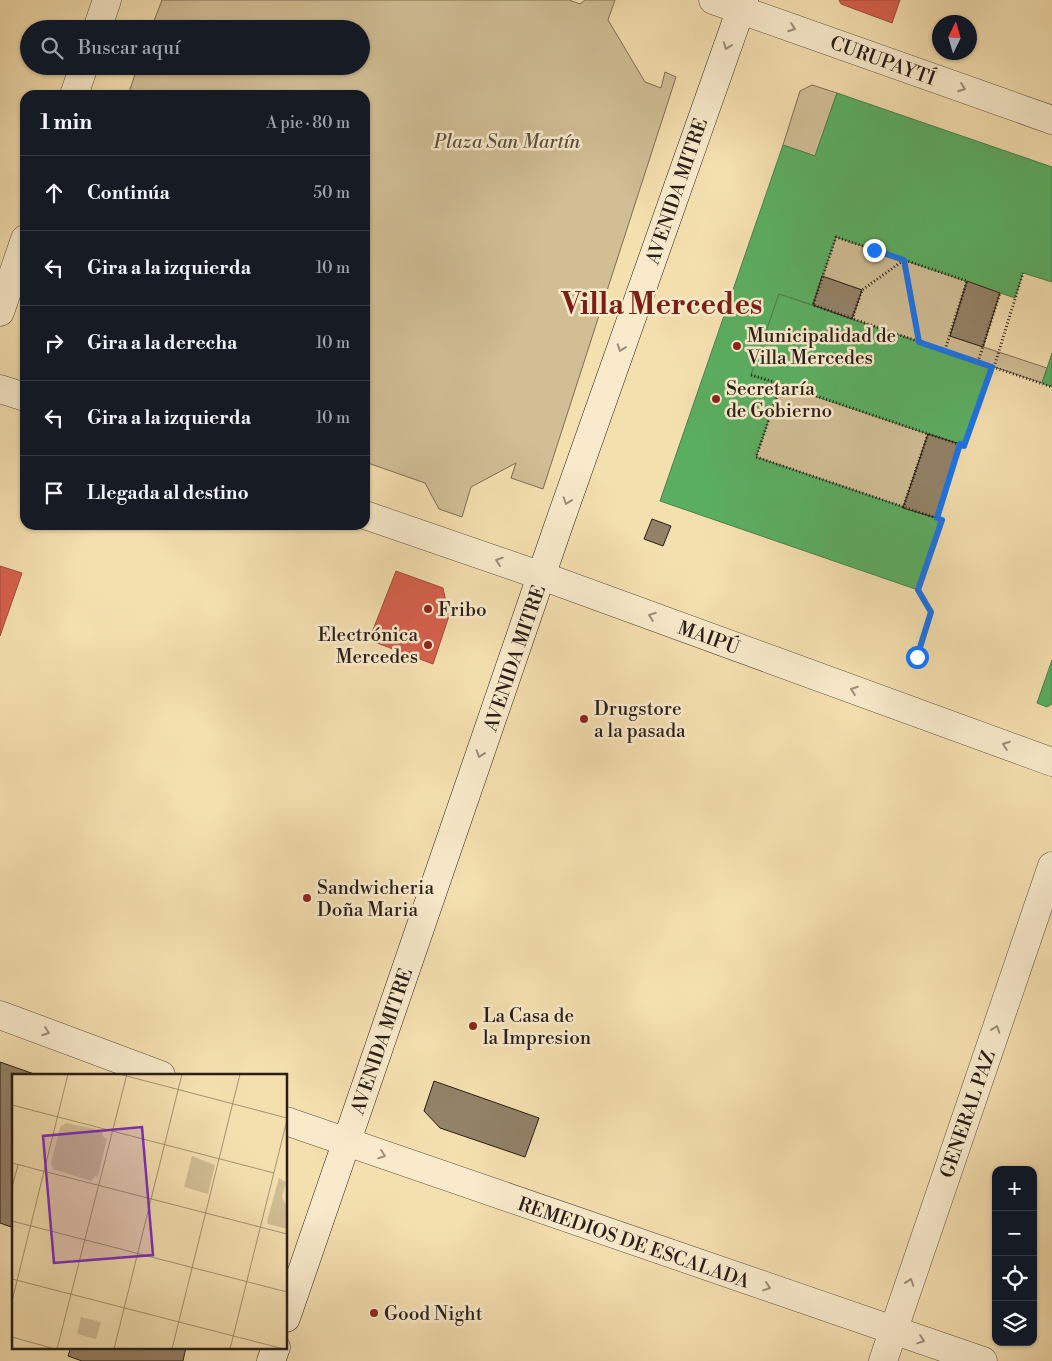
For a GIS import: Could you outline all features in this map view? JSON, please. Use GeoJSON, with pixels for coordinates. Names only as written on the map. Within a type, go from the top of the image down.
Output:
{"type":"FeatureCollection","features":[{"type":"Feature","properties":{"kind":"street"},"geometry":{"type":"LineString","coordinates":[[100,20],[107,0]]}},
{"type":"Feature","properties":{"kind":"street","name":"CURUPAYTÍ"},"geometry":{"type":"LineString","coordinates":[[713,0],[742,5],[1052,120]]}},
{"type":"Feature","properties":{"kind":"street","name":"AVENIDA MITRE"},"geometry":{"type":"LineString","coordinates":[[288,1312],[348,1144],[358,1106],[542,576],[742,5]]}},
{"type":"Feature","properties":{"kind":"street"},"geometry":{"type":"LineString","coordinates":[[76,90],[81,75]]}},
{"type":"Feature","properties":{"kind":"street"},"geometry":{"type":"LineString","coordinates":[[0,312],[20,254]]}},
{"type":"Feature","properties":{"kind":"street"},"geometry":{"type":"LineString","coordinates":[[0,388],[20,395]]}},
{"type":"Feature","properties":{"kind":"street","name":"MAIPÚ"},"geometry":{"type":"LineString","coordinates":[[370,517],[542,576],[1052,762]]}},
{"type":"Feature","properties":{"kind":"street","name":"GENERAL PAZ"},"geometry":{"type":"LineString","coordinates":[[883,1361],[1052,866]]}},
{"type":"Feature","properties":{"kind":"street"},"geometry":{"type":"LineString","coordinates":[[0,1015],[158,1074]]}},
{"type":"Feature","properties":{"kind":"street","name":"REMEDIOS DE ESCALADA"},"geometry":{"type":"LineString","coordinates":[[288,1122],[348,1144],[983,1361]]}},
{"type":"Feature","properties":{"kind":"street"},"geometry":{"type":"LineString","coordinates":[[271,1361],[276,1348]]}},
{"type":"Feature","properties":{"kind":"path"},"geometry":{"type":"LineString","coordinates":[[945,350],[967,281],[836,237],[813,305],[978,362],[1052,386]]}},
{"type":"Feature","properties":{"kind":"path"},"geometry":{"type":"LineString","coordinates":[[852,319],[862,290],[904,260]]}},
{"type":"Feature","properties":{"kind":"path"},"geometry":{"type":"LineString","coordinates":[[904,260],[919,342]]}},
{"type":"Feature","properties":{"kind":"path"},"geometry":{"type":"LineString","coordinates":[[751,375],[964,446],[993,367],[1023,272]]}},
{"type":"Feature","properties":{"kind":"path"},"geometry":{"type":"LineString","coordinates":[[978,362],[1000,293]]}},
{"type":"Feature","properties":{"kind":"path"},"geometry":{"type":"LineString","coordinates":[[781,384],[756,457],[942,520],[918,590],[931,612],[914,665]]}},
{"type":"Feature","properties":{"kind":"path"},"geometry":{"type":"LineString","coordinates":[[903,508],[928,434]]}},
{"type":"Feature","properties":{"kind":"path"},"geometry":{"type":"LineString","coordinates":[[937,518],[960,444]]}},
{"type":"Feature","properties":{"kind":"green space","name":"Plaza San Martín"},"geometry":{"type":"Polygon","coordinates":[[[162,0],[569,0],[580,4],[585,0],[615,0],[608,20],[645,82],[661,88],[665,72],[676,77],[543,489],[511,478],[516,463],[471,487],[462,517],[439,509],[425,483],[370,464],[370,90],[130,90],[135,75],[370,75],[370,20],[154,20],[162,0]]]}},
{"type":"Feature","properties":{"kind":"green space"},"geometry":{"type":"Polygon","coordinates":[[[812,85],[837,93],[815,156],[783,145],[800,91],[812,85]]]}},
{"type":"Feature","properties":{"kind":"green space"},"geometry":{"type":"Polygon","coordinates":[[[836,237],[967,281],[950,336],[1047,368],[1042,383],[852,319],[862,290],[822,276],[836,237]]]}},
{"type":"Feature","properties":{"kind":"green space"},"geometry":{"type":"Polygon","coordinates":[[[781,384],[928,434],[903,508],[756,457],[781,384]]]}},
{"type":"Feature","properties":{"kind":"building: Comercios"},"geometry":{"type":"Polygon","coordinates":[[[839,0],[900,0],[892,23],[841,4],[839,0]]]}},
{"type":"Feature","properties":{"kind":"building: Comercios"},"geometry":{"type":"Polygon","coordinates":[[[0,566],[22,573],[0,636],[0,566]]]}},
{"type":"Feature","properties":{"kind":"building: Comercios"},"geometry":{"type":"Polygon","coordinates":[[[396,571],[443,588],[449,616],[433,664],[369,640],[396,571]]]}},
{"type":"Feature","properties":{"kind":"building: Público","name":"Municipalidad de Villa Mercedes"},"geometry":{"type":"Polygon","coordinates":[[[837,93],[1052,167],[1052,282],[1023,273],[1015,298],[836,237],[813,305],[779,294],[751,375],[781,384],[756,457],[942,520],[918,590],[660,501],[783,145],[815,156],[837,93]]]}},
{"type":"Feature","properties":{"kind":"building: Público"},"geometry":{"type":"Polygon","coordinates":[[[779,294],[992,367],[964,446],[751,375],[779,294]]]}},
{"type":"Feature","properties":{"kind":"building: Público"},"geometry":{"type":"Polygon","coordinates":[[[1052,353],[1052,387],[1042,383],[1052,353]]]}},
{"type":"Feature","properties":{"kind":"building: Público"},"geometry":{"type":"Polygon","coordinates":[[[1052,660],[1052,704],[1047,707],[1037,703],[1052,660]]]}},
{"type":"Feature","properties":{"kind":"building: Otros"},"geometry":{"type":"Polygon","coordinates":[[[822,276],[862,290],[852,319],[813,305],[822,276]]]}},
{"type":"Feature","properties":{"kind":"building: Otros"},"geometry":{"type":"Polygon","coordinates":[[[967,281],[1000,293],[983,347],[950,336],[967,281]]]}},
{"type":"Feature","properties":{"kind":"building: Otros"},"geometry":{"type":"Polygon","coordinates":[[[928,434],[960,444],[937,518],[903,508],[928,434]]]}},
{"type":"Feature","properties":{"kind":"building: Otros"},"geometry":{"type":"Polygon","coordinates":[[[652,519],[671,526],[663,546],[644,539],[652,519]]]}},
{"type":"Feature","properties":{"kind":"building: Otros"},"geometry":{"type":"Polygon","coordinates":[[[0,1062],[34,1074],[12,1074],[12,1227],[0,1223],[0,1062]]]}},
{"type":"Feature","properties":{"kind":"building: Otros"},"geometry":{"type":"Polygon","coordinates":[[[434,1081],[539,1118],[525,1157],[440,1128],[424,1111],[434,1081]]]}},
{"type":"Feature","properties":{"kind":"building: Otros"},"geometry":{"type":"Polygon","coordinates":[[[71,1348],[186,1348],[183,1361],[82,1361],[68,1356],[71,1348]]]}},
{"type":"Feature","properties":{"kind":"place","name":"Municipalidad de Villa Mercedes"},"geometry":{"type":"Point","coordinates":[737,346]}},
{"type":"Feature","properties":{"kind":"place","name":"Secretaría de Gobierno"},"geometry":{"type":"Point","coordinates":[716,399]}},
{"type":"Feature","properties":{"kind":"place","name":"Fribo"},"geometry":{"type":"Point","coordinates":[428,609]}},
{"type":"Feature","properties":{"kind":"place","name":"Electrónica Mercedes"},"geometry":{"type":"Point","coordinates":[428,645]}},
{"type":"Feature","properties":{"kind":"place","name":"Drugstore a la pasada"},"geometry":{"type":"Point","coordinates":[584,719]}},
{"type":"Feature","properties":{"kind":"place","name":"Sandwicheria Doña Maria"},"geometry":{"type":"Point","coordinates":[307,898]}},
{"type":"Feature","properties":{"kind":"place","name":"La Casa de la Impresion"},"geometry":{"type":"Point","coordinates":[473,1026]}},
{"type":"Feature","properties":{"kind":"place","name":"Good Night"},"geometry":{"type":"Point","coordinates":[374,1313]}},
{"type":"Feature","properties":{"kind":"district","name":"Villa Mercedes"},"geometry":{"type":"Point","coordinates":[662,304]}},
{"type":"Feature","properties":{"kind":"route"},"geometry":{"type":"LineString","coordinates":[[874,250],[904,260],[919,342],[992,367],[964,446],[960,444],[937,518],[942,520],[918,590],[931,612],[917,657]]}}]}
